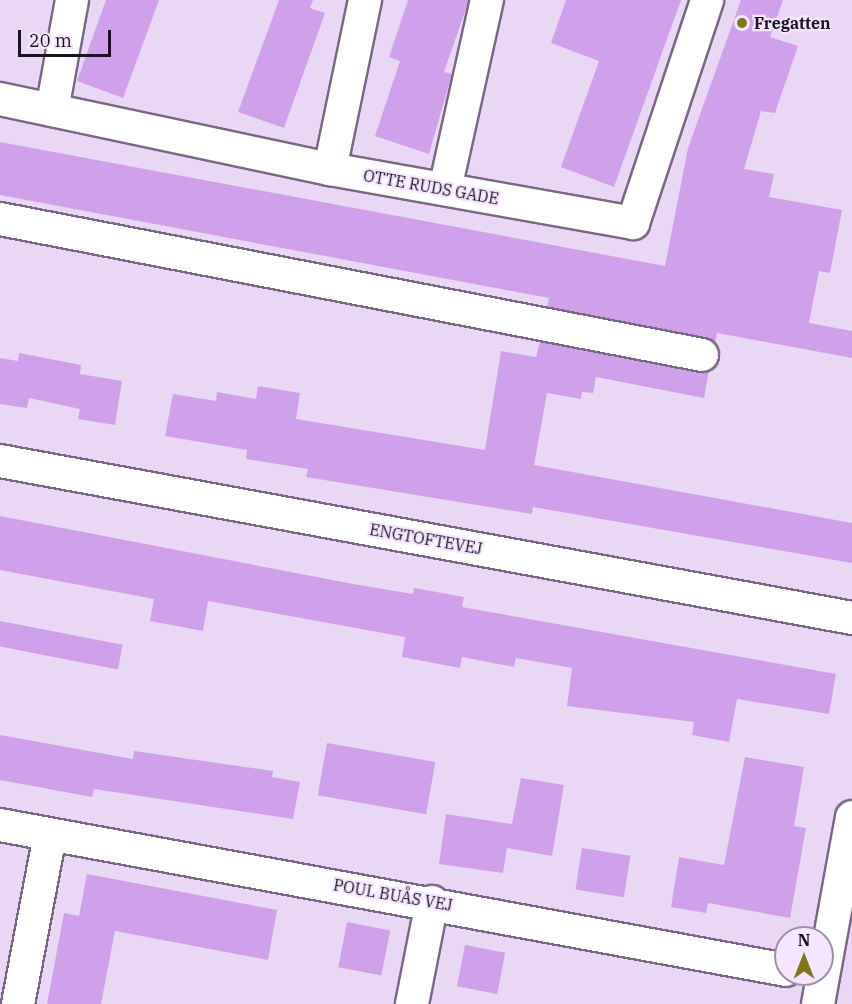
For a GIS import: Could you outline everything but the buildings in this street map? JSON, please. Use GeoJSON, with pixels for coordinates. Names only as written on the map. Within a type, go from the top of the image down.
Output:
{"type":"FeatureCollection","features":[{"type":"Feature","properties":{"kind":"street"},"geometry":{"type":"LineString","coordinates":[[52,110],[72,0]]}},
{"type":"Feature","properties":{"kind":"street"},"geometry":{"type":"LineString","coordinates":[[330,169],[365,0]]}},
{"type":"Feature","properties":{"kind":"street"},"geometry":{"type":"LineString","coordinates":[[445,189],[487,0]]}},
{"type":"Feature","properties":{"kind":"street","name":"OTTE RUDS GADE"},"geometry":{"type":"LineString","coordinates":[[0,99],[330,169],[633,223],[707,0]]}},
{"type":"Feature","properties":{"kind":"street"},"geometry":{"type":"LineString","coordinates":[[0,219],[702,355]]}},
{"type":"Feature","properties":{"kind":"street","name":"ENGTOFTEVEJ"},"geometry":{"type":"LineString","coordinates":[[0,461],[852,618]]}},
{"type":"Feature","properties":{"kind":"street"},"geometry":{"type":"LineString","coordinates":[[832,926],[847,871],[852,817]]}},
{"type":"Feature","properties":{"kind":"street","name":"POUL BUÅS VEJ"},"geometry":{"type":"LineString","coordinates":[[0,825],[432,902],[774,968]]}},
{"type":"Feature","properties":{"kind":"street"},"geometry":{"type":"LineString","coordinates":[[18,1004],[50,835]]}},
{"type":"Feature","properties":{"kind":"street"},"geometry":{"type":"LineString","coordinates":[[412,1004],[432,902]]}},
{"type":"Feature","properties":{"kind":"place","name":"Fregatten"},"geometry":{"type":"Point","coordinates":[742,23]}}]}
